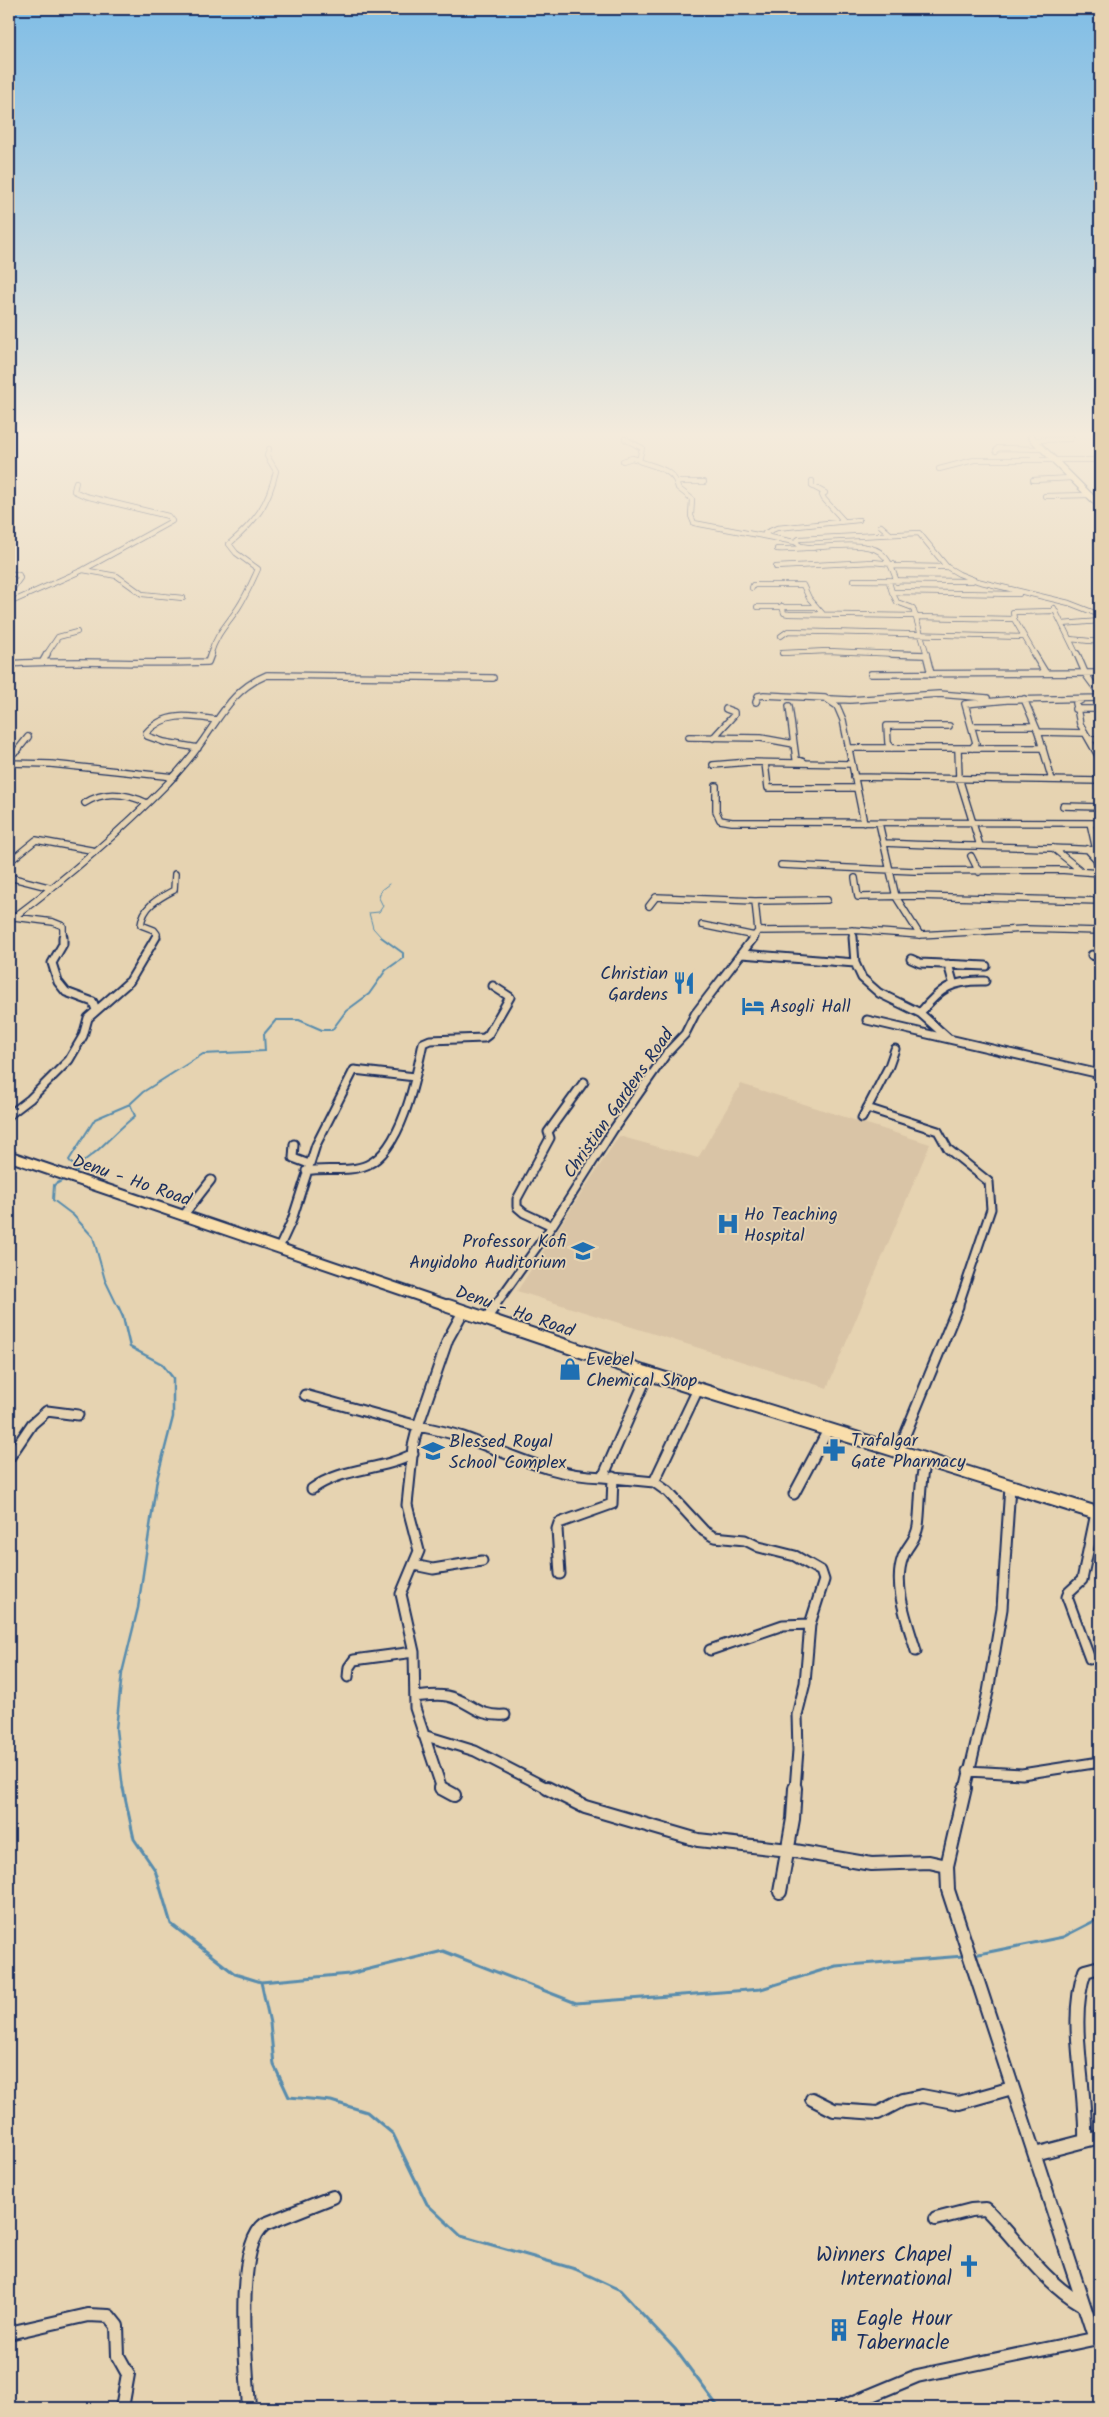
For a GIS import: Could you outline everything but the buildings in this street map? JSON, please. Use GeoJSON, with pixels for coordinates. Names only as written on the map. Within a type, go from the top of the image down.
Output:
{"type":"FeatureCollection","features":[{"type":"Feature","properties":{"kind":"main road","name":"Denu - Ho Road"},"geometry":{"type":"LineString","coordinates":[[9,1156],[648,1374],[1098,1514]]}},
{"type":"Feature","properties":{"kind":"street"},"geometry":{"type":"LineString","coordinates":[[9,603],[83,570],[117,550]]}},
{"type":"Feature","properties":{"kind":"street"},"geometry":{"type":"LineString","coordinates":[[9,664],[43,661],[165,664],[208,662],[214,643],[227,620],[238,608],[258,569],[234,550]]}},
{"type":"Feature","properties":{"kind":"street"},"geometry":{"type":"LineString","coordinates":[[877,550],[894,565],[897,582]]}},
{"type":"Feature","properties":{"kind":"street"},"geometry":{"type":"LineString","coordinates":[[933,550],[948,567]]}},
{"type":"Feature","properties":{"kind":"street"},"geometry":{"type":"LineString","coordinates":[[776,567],[873,562],[894,565],[948,567],[977,580],[1052,599],[1100,616]]}},
{"type":"Feature","properties":{"kind":"street"},"geometry":{"type":"LineString","coordinates":[[83,570],[117,576],[142,594],[183,598]]}},
{"type":"Feature","properties":{"kind":"street"},"geometry":{"type":"LineString","coordinates":[[9,573],[19,575],[20,578],[9,594]]}},
{"type":"Feature","properties":{"kind":"street"},"geometry":{"type":"LineString","coordinates":[[852,580],[897,582],[977,580]]}},
{"type":"Feature","properties":{"kind":"street"},"geometry":{"type":"LineString","coordinates":[[889,582],[897,602],[912,608],[917,617],[931,674]]}},
{"type":"Feature","properties":{"kind":"street"},"geometry":{"type":"LineString","coordinates":[[752,588],[753,585],[761,584],[803,585],[815,607],[822,613]]}},
{"type":"Feature","properties":{"kind":"street"},"geometry":{"type":"LineString","coordinates":[[892,592],[1033,594]]}},
{"type":"Feature","properties":{"kind":"street"},"geometry":{"type":"LineString","coordinates":[[1052,599],[1054,611],[1070,639],[1085,672],[1100,694]]}},
{"type":"Feature","properties":{"kind":"street"},"geometry":{"type":"LineString","coordinates":[[782,606],[784,613],[789,614],[822,613],[1014,619]]}},
{"type":"Feature","properties":{"kind":"street"},"geometry":{"type":"LineString","coordinates":[[757,607],[815,607]]}},
{"type":"Feature","properties":{"kind":"street"},"geometry":{"type":"LineString","coordinates":[[1045,672],[1014,619],[1013,612],[1054,611]]}},
{"type":"Feature","properties":{"kind":"street"},"geometry":{"type":"LineString","coordinates":[[1062,624],[1100,621]]}},
{"type":"Feature","properties":{"kind":"street"},"geometry":{"type":"LineString","coordinates":[[781,636],[788,631],[1025,637]]}},
{"type":"Feature","properties":{"kind":"street"},"geometry":{"type":"LineString","coordinates":[[43,661],[49,645],[58,637],[64,632],[77,632]]}},
{"type":"Feature","properties":{"kind":"street"},"geometry":{"type":"LineString","coordinates":[[1070,639],[1100,642]]}},
{"type":"Feature","properties":{"kind":"street"},"geometry":{"type":"LineString","coordinates":[[782,653],[828,651],[926,655]]}},
{"type":"Feature","properties":{"kind":"street"},"geometry":{"type":"LineString","coordinates":[[871,674],[1100,673]]}},
{"type":"Feature","properties":{"kind":"street"},"geometry":{"type":"LineString","coordinates":[[12,919],[96,851],[174,777],[244,686],[267,676],[493,678]]}},
{"type":"Feature","properties":{"kind":"street"},"geometry":{"type":"LineString","coordinates":[[756,702],[758,696],[764,695],[850,700],[940,694],[1006,700]]}},
{"type":"Feature","properties":{"kind":"street"},"geometry":{"type":"LineString","coordinates":[[972,748],[976,743],[965,704],[1024,699],[1100,698]]}},
{"type":"Feature","properties":{"kind":"street"},"geometry":{"type":"LineString","coordinates":[[830,699],[840,708],[864,823]]}},
{"type":"Feature","properties":{"kind":"street"},"geometry":{"type":"LineString","coordinates":[[1024,699],[1037,729],[1052,780]]}},
{"type":"Feature","properties":{"kind":"street"},"geometry":{"type":"LineString","coordinates":[[1085,699],[1076,703],[1075,709],[1085,733],[1100,759]]}},
{"type":"Feature","properties":{"kind":"street"},"geometry":{"type":"LineString","coordinates":[[789,706],[796,759],[805,763]]}},
{"type":"Feature","properties":{"kind":"street"},"geometry":{"type":"LineString","coordinates":[[713,738],[734,715],[734,712],[726,709]]}},
{"type":"Feature","properties":{"kind":"street"},"geometry":{"type":"LineString","coordinates":[[1075,709],[1100,709]]}},
{"type":"Feature","properties":{"kind":"street"},"geometry":{"type":"LineString","coordinates":[[198,748],[164,742],[148,736],[146,733],[166,717],[216,720]]}},
{"type":"Feature","properties":{"kind":"street"},"geometry":{"type":"LineString","coordinates":[[892,748],[887,740],[887,726],[949,726]]}},
{"type":"Feature","properties":{"kind":"street"},"geometry":{"type":"LineString","coordinates":[[972,726],[1085,733]]}},
{"type":"Feature","properties":{"kind":"street"},"geometry":{"type":"LineString","coordinates":[[9,755],[17,751],[28,737]]}},
{"type":"Feature","properties":{"kind":"street"},"geometry":{"type":"LineString","coordinates":[[689,737],[760,738],[794,744]]}},
{"type":"Feature","properties":{"kind":"street"},"geometry":{"type":"LineString","coordinates":[[1089,739],[1100,739]]}},
{"type":"Feature","properties":{"kind":"street"},"geometry":{"type":"LineString","coordinates":[[848,748],[1043,748]]}},
{"type":"Feature","properties":{"kind":"street"},"geometry":{"type":"LineString","coordinates":[[958,749],[959,778],[980,846]]}},
{"type":"Feature","properties":{"kind":"street"},"geometry":{"type":"LineString","coordinates":[[9,763],[51,764],[174,777]]}},
{"type":"Feature","properties":{"kind":"street"},"geometry":{"type":"LineString","coordinates":[[713,765],[765,763],[851,764]]}},
{"type":"Feature","properties":{"kind":"street"},"geometry":{"type":"LineString","coordinates":[[765,763],[768,788],[856,788]]}},
{"type":"Feature","properties":{"kind":"street"},"geometry":{"type":"LineString","coordinates":[[854,777],[1100,781]]}},
{"type":"Feature","properties":{"kind":"street"},"geometry":{"type":"LineString","coordinates":[[716,786],[716,811],[720,820],[762,824],[1100,823]]}},
{"type":"Feature","properties":{"kind":"street"},"geometry":{"type":"LineString","coordinates":[[85,802],[97,795],[104,794],[128,796],[147,803]]}},
{"type":"Feature","properties":{"kind":"street"},"geometry":{"type":"LineString","coordinates":[[1063,806],[1100,808]]}},
{"type":"Feature","properties":{"kind":"street"},"geometry":{"type":"LineString","coordinates":[[879,823],[896,897],[920,935]]}},
{"type":"Feature","properties":{"kind":"street"},"geometry":{"type":"LineString","coordinates":[[885,843],[950,848],[980,846],[1098,850],[1090,823]]}},
{"type":"Feature","properties":{"kind":"street"},"geometry":{"type":"LineString","coordinates":[[9,862],[36,840],[96,851]]}},
{"type":"Feature","properties":{"kind":"street"},"geometry":{"type":"LineString","coordinates":[[1053,848],[1079,869]]}},
{"type":"Feature","properties":{"kind":"street"},"geometry":{"type":"LineString","coordinates":[[781,865],[979,872],[1079,869],[1100,874],[1096,859],[1087,849]]}},
{"type":"Feature","properties":{"kind":"street"},"geometry":{"type":"LineString","coordinates":[[971,856],[971,860],[979,872]]}},
{"type":"Feature","properties":{"kind":"street"},"geometry":{"type":"LineString","coordinates":[[9,1115],[30,1099],[69,1060],[83,1036],[88,1018],[133,977],[157,934],[154,930],[141,925],[141,919],[150,908],[152,902],[174,890],[175,874]]}},
{"type":"Feature","properties":{"kind":"street"},"geometry":{"type":"LineString","coordinates":[[9,877],[52,888]]}},
{"type":"Feature","properties":{"kind":"street"},"geometry":{"type":"LineString","coordinates":[[855,878],[855,889],[858,898],[1100,901]]}},
{"type":"Feature","properties":{"kind":"street"},"geometry":{"type":"LineString","coordinates":[[649,906],[656,897],[755,901],[827,900]]}},
{"type":"Feature","properties":{"kind":"street"},"geometry":{"type":"LineString","coordinates":[[755,901],[757,934]]}},
{"type":"Feature","properties":{"kind":"street"},"geometry":{"type":"LineString","coordinates":[[12,919],[53,922],[63,926],[63,944],[52,963],[54,966],[54,976],[68,995],[93,1002],[96,1010]]}},
{"type":"Feature","properties":{"kind":"street"},"geometry":{"type":"LineString","coordinates":[[702,925],[757,934],[852,930],[920,935],[1025,929],[1100,931]]}},
{"type":"Feature","properties":{"kind":"street"},"geometry":{"type":"LineString","coordinates":[[852,930],[854,963],[857,972],[867,984],[879,993],[920,1013],[949,1040]]}},
{"type":"Feature","properties":{"kind":"street","name":"Christian Gardens Road"},"geometry":{"type":"LineString","coordinates":[[486,1320],[552,1226],[613,1130],[667,1054],[685,1034],[695,1014],[757,934]]}},
{"type":"Feature","properties":{"kind":"street"},"geometry":{"type":"LineString","coordinates":[[742,954],[854,963]]}},
{"type":"Feature","properties":{"kind":"street"},"geometry":{"type":"LineString","coordinates":[[1092,954],[1100,958]]}},
{"type":"Feature","properties":{"kind":"street"},"geometry":{"type":"LineString","coordinates":[[911,959],[920,963],[986,966]]}},
{"type":"Feature","properties":{"kind":"street"},"geometry":{"type":"LineString","coordinates":[[948,964],[952,982]]}},
{"type":"Feature","properties":{"kind":"street"},"geometry":{"type":"LineString","coordinates":[[920,1013],[934,994],[952,982],[963,980],[985,981]]}},
{"type":"Feature","properties":{"kind":"street"},"geometry":{"type":"LineString","coordinates":[[294,1144],[293,1158],[308,1168],[361,1167],[375,1161],[390,1142],[408,1106],[426,1040],[477,1040],[488,1035],[510,997],[493,986]]}},
{"type":"Feature","properties":{"kind":"street"},"geometry":{"type":"LineString","coordinates":[[867,1020],[1100,1074]]}},
{"type":"Feature","properties":{"kind":"street"},"geometry":{"type":"LineString","coordinates":[[862,1118],[890,1066],[895,1049]]}},
{"type":"Feature","properties":{"kind":"street"},"geometry":{"type":"LineString","coordinates":[[279,1248],[295,1214],[308,1168],[335,1104],[354,1070],[415,1077]]}},
{"type":"Feature","properties":{"kind":"street"},"geometry":{"type":"LineString","coordinates":[[552,1226],[524,1213],[518,1207],[517,1199],[550,1138],[548,1132],[584,1082]]}},
{"type":"Feature","properties":{"kind":"street"},"geometry":{"type":"LineString","coordinates":[[867,1108],[938,1131],[948,1149],[990,1182],[991,1209],[984,1232],[948,1332],[898,1452]]}},
{"type":"Feature","properties":{"kind":"street"},"geometry":{"type":"LineString","coordinates":[[183,1216],[211,1180]]}},
{"type":"Feature","properties":{"kind":"street"},"geometry":{"type":"LineString","coordinates":[[454,1795],[444,1791],[440,1786],[415,1708],[414,1652],[401,1594],[419,1551],[407,1506],[418,1426],[448,1339],[463,1312]]}},
{"type":"Feature","properties":{"kind":"street"},"geometry":{"type":"LineString","coordinates":[[603,1477],[648,1374]]}},
{"type":"Feature","properties":{"kind":"street"},"geometry":{"type":"LineString","coordinates":[[654,1482],[698,1390]]}},
{"type":"Feature","properties":{"kind":"street"},"geometry":{"type":"LineString","coordinates":[[305,1395],[471,1440],[548,1472],[578,1477],[613,1477],[654,1482],[668,1492],[704,1531],[714,1537],[745,1540],[779,1553],[796,1556],[821,1570],[824,1580],[810,1624],[805,1682],[797,1715],[797,1768],[789,1850],[780,1892]]}},
{"type":"Feature","properties":{"kind":"street"},"geometry":{"type":"LineString","coordinates":[[9,1458],[32,1424],[47,1411],[78,1415]]}},
{"type":"Feature","properties":{"kind":"street"},"geometry":{"type":"LineString","coordinates":[[794,1494],[828,1430]]}},
{"type":"Feature","properties":{"kind":"street"},"geometry":{"type":"LineString","coordinates":[[312,1489],[331,1477],[362,1468],[400,1462],[413,1454]]}},
{"type":"Feature","properties":{"kind":"street"},"geometry":{"type":"LineString","coordinates":[[916,1651],[905,1613],[902,1594],[902,1568],[904,1554],[911,1547],[916,1536],[918,1494],[925,1461]]}},
{"type":"Feature","properties":{"kind":"street"},"geometry":{"type":"LineString","coordinates":[[560,1574],[557,1528],[559,1523],[612,1504],[613,1477]]}},
{"type":"Feature","properties":{"kind":"street"},"geometry":{"type":"LineString","coordinates":[[840,2408],[917,2376],[1098,2338],[1082,2304],[948,1890],[947,1866],[988,1692],[1002,1609],[1010,1486]]}},
{"type":"Feature","properties":{"kind":"street"},"geometry":{"type":"LineString","coordinates":[[1090,1659],[1067,1597],[1069,1592],[1082,1580],[1098,1514]]}},
{"type":"Feature","properties":{"kind":"street"},"geometry":{"type":"LineString","coordinates":[[414,1564],[433,1569],[482,1561]]}},
{"type":"Feature","properties":{"kind":"street"},"geometry":{"type":"LineString","coordinates":[[710,1650],[784,1626],[810,1624]]}},
{"type":"Feature","properties":{"kind":"street"},"geometry":{"type":"LineString","coordinates":[[348,1677],[349,1667],[354,1660],[414,1652]]}},
{"type":"Feature","properties":{"kind":"street"},"geometry":{"type":"LineString","coordinates":[[415,1697],[448,1696],[457,1699],[484,1716],[505,1715]]}},
{"type":"Feature","properties":{"kind":"street"},"geometry":{"type":"LineString","coordinates":[[423,1735],[475,1751],[585,1807],[698,1840],[789,1850],[871,1864],[930,1862],[947,1866]]}},
{"type":"Feature","properties":{"kind":"street"},"geometry":{"type":"LineString","coordinates":[[968,1771],[1022,1774],[1100,1762]]}},
{"type":"Feature","properties":{"kind":"street"},"geometry":{"type":"LineString","coordinates":[[1085,2140],[1086,2119],[1080,2063],[1079,1987],[1085,1971],[1100,1967]]}},
{"type":"Feature","properties":{"kind":"street"},"geometry":{"type":"LineString","coordinates":[[812,2099],[834,2110],[878,2113],[903,2100],[922,2096],[959,2103],[1012,2088]]}},
{"type":"Feature","properties":{"kind":"street"},"geometry":{"type":"LineString","coordinates":[[1035,2154],[1100,2137]]}},
{"type":"Feature","properties":{"kind":"street"},"geometry":{"type":"LineString","coordinates":[[249,2408],[246,2348],[246,2286],[249,2251],[255,2234],[266,2223],[333,2197]]}},
{"type":"Feature","properties":{"kind":"street"},"geometry":{"type":"LineString","coordinates":[[936,2219],[971,2210],[986,2209],[1002,2224],[1040,2274],[1068,2298],[1082,2304]]}},
{"type":"Feature","properties":{"kind":"street"},"geometry":{"type":"LineString","coordinates":[[9,2333],[88,2315],[109,2316],[117,2326],[118,2356],[128,2374],[122,2408]]}},
{"type":"Feature","properties":{"kind":"shaded area","name":"Ho Teaching Hospital"},"geometry":{"type":"Polygon","coordinates":[[[741,1084],[930,1144],[827,1388],[517,1291],[619,1136],[698,1158],[741,1084]]]}},
{"type":"Feature","properties":{"kind":"waterway"},"geometry":{"type":"LineString","coordinates":[[381,937],[373,928],[369,913],[379,912],[383,906],[379,898],[381,890],[389,884]]}},
{"type":"Feature","properties":{"kind":"waterway"},"geometry":{"type":"LineString","coordinates":[[130,1104],[143,1092],[203,1054],[265,1051],[264,1034],[276,1020],[299,1020],[322,1030],[332,1030],[346,1011],[369,994],[386,970],[403,958],[403,953],[381,937]]}},
{"type":"Feature","properties":{"kind":"waterway"},"geometry":{"type":"LineString","coordinates":[[80,1166],[72,1164],[69,1160],[95,1119],[130,1104]]}},
{"type":"Feature","properties":{"kind":"waterway"},"geometry":{"type":"LineString","coordinates":[[80,1166],[135,1116],[130,1104]]}},
{"type":"Feature","properties":{"kind":"waterway"},"geometry":{"type":"LineString","coordinates":[[75,1174],[80,1166]]}},
{"type":"Feature","properties":{"kind":"waterway"},"geometry":{"type":"LineString","coordinates":[[65,1179],[54,1185],[53,1200],[73,1215],[93,1237],[105,1280],[118,1307]]}},
{"type":"Feature","properties":{"kind":"waterway"},"geometry":{"type":"LineString","coordinates":[[118,1306],[123,1317],[130,1347],[162,1364],[173,1378],[173,1417],[157,1479],[138,1608],[122,1673],[116,1729],[123,1789]]}},
{"type":"Feature","properties":{"kind":"waterway"},"geometry":{"type":"LineString","coordinates":[[123,1788],[134,1839],[155,1870],[171,1924],[235,1974],[261,1982]]}},
{"type":"Feature","properties":{"kind":"waterway"},"geometry":{"type":"LineString","coordinates":[[974,1955],[1063,1937],[1100,1918]]}},
{"type":"Feature","properties":{"kind":"waterway"},"geometry":{"type":"LineString","coordinates":[[261,1982],[349,1974],[443,1951],[576,2003],[761,1989],[836,1966],[964,1956]]}},
{"type":"Feature","properties":{"kind":"waterway"},"geometry":{"type":"LineString","coordinates":[[261,1982],[270,2023],[274,2065],[289,2097],[331,2101],[367,2112],[393,2134],[427,2204],[461,2236],[575,2269],[620,2290],[675,2349],[719,2408]]}},
{"type":"Feature","properties":{"kind":"place","name":"Christian Gardens"},"geometry":{"type":"Point","coordinates":[684,983]}},
{"type":"Feature","properties":{"kind":"place","name":"Asogli Hall"},"geometry":{"type":"Point","coordinates":[753,1006]}},
{"type":"Feature","properties":{"kind":"place","name":"Ho Teaching Hospital"},"geometry":{"type":"Point","coordinates":[728,1224]}},
{"type":"Feature","properties":{"kind":"place","name":"Professor Kofi Anyidoho Auditorium"},"geometry":{"type":"Point","coordinates":[583,1251]}},
{"type":"Feature","properties":{"kind":"place","name":"Evebel Chemical Shop"},"geometry":{"type":"Point","coordinates":[570,1369]}},
{"type":"Feature","properties":{"kind":"place","name":"Trafalgar Gate Pharmacy"},"geometry":{"type":"Point","coordinates":[834,1450]}},
{"type":"Feature","properties":{"kind":"place","name":"Blessed Royal School Complex"},"geometry":{"type":"Point","coordinates":[433,1451]}},
{"type":"Feature","properties":{"kind":"place","name":"Winners Chapel International"},"geometry":{"type":"Point","coordinates":[969,2266]}},
{"type":"Feature","properties":{"kind":"place","name":"Eagle Hour Tabernacle"},"geometry":{"type":"Point","coordinates":[839,2330]}}]}
